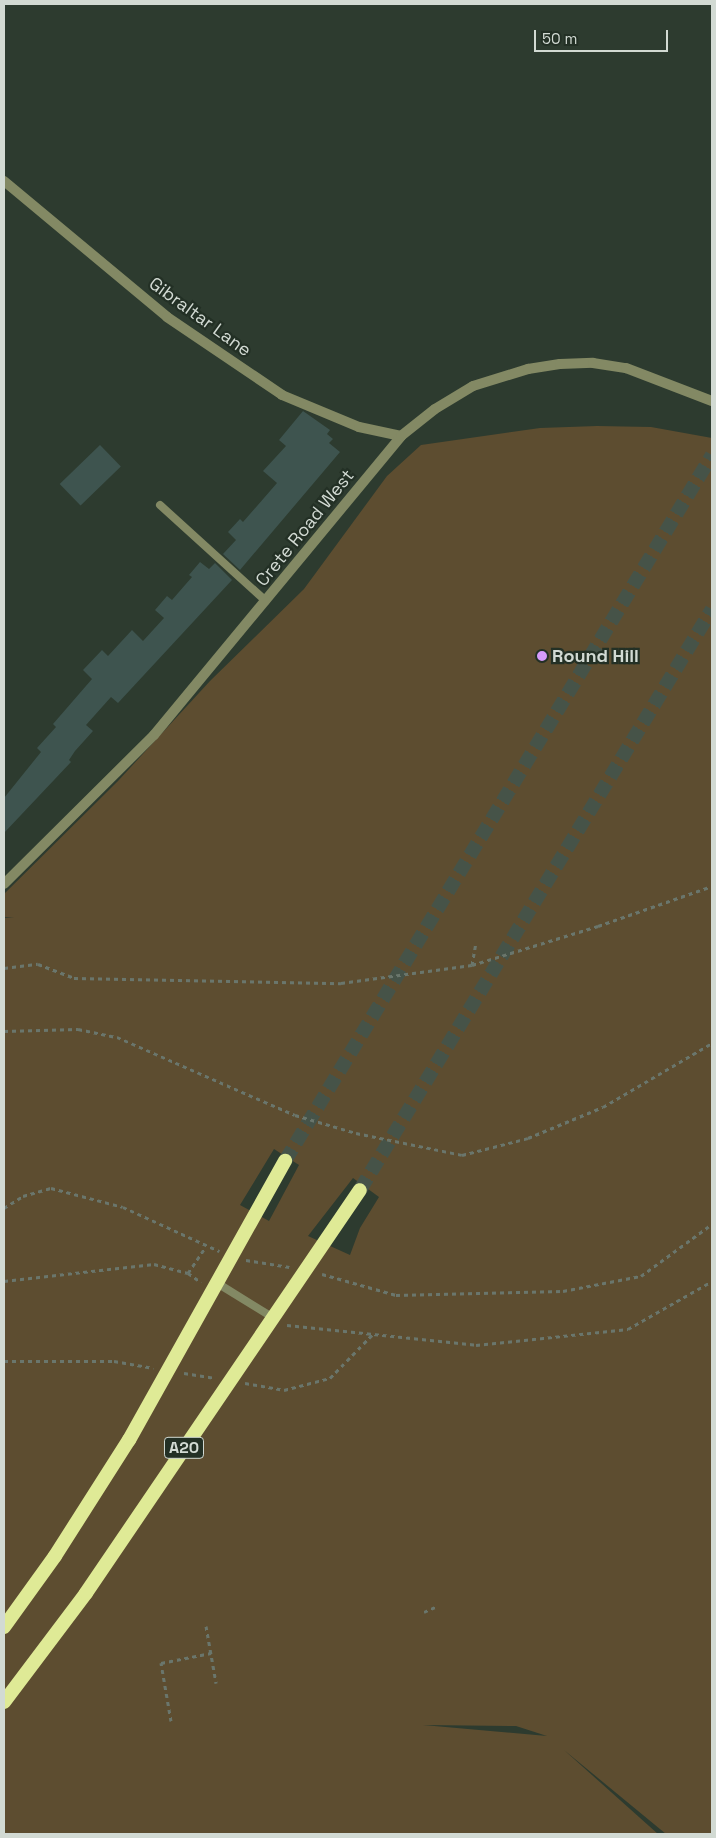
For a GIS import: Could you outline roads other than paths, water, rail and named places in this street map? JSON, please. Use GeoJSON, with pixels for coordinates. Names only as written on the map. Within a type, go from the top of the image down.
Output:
{"type":"FeatureCollection","features":[{"type":"Feature","properties":{"kind":"highway"},"geometry":{"type":"LineString","coordinates":[[4,1627],[55,1556],[129,1440],[210,1284],[285,1161]]}},
{"type":"Feature","properties":{"kind":"highway","name":"A20"},"geometry":{"type":"LineString","coordinates":[[4,1702],[86,1593],[276,1321],[360,1190]]}},
{"type":"Feature","properties":{"kind":"street","name":"Gibraltar Lane"},"geometry":{"type":"LineString","coordinates":[[4,181],[167,317],[282,395],[359,427],[401,436]]}},
{"type":"Feature","properties":{"kind":"street","name":"Crete Road West"},"geometry":{"type":"LineString","coordinates":[[4,884],[154,734],[401,436],[435,409],[473,386],[528,369],[560,364],[593,363],[626,368],[660,378],[712,401]]}},
{"type":"Feature","properties":{"kind":"lane"},"geometry":{"type":"LineString","coordinates":[[160,505],[266,601]]}},
{"type":"Feature","properties":{"kind":"lane"},"geometry":{"type":"LineString","coordinates":[[210,1284],[276,1321]]}},
{"type":"Feature","properties":{"kind":"tunnel"},"geometry":{"type":"LineString","coordinates":[[285,1161],[712,455]]}},
{"type":"Feature","properties":{"kind":"tunnel"},"geometry":{"type":"LineString","coordinates":[[360,1190],[712,609]]}},
{"type":"Feature","properties":{"kind":"place","name":"Round Hill"},"geometry":{"type":"Point","coordinates":[542,656]}}]}
